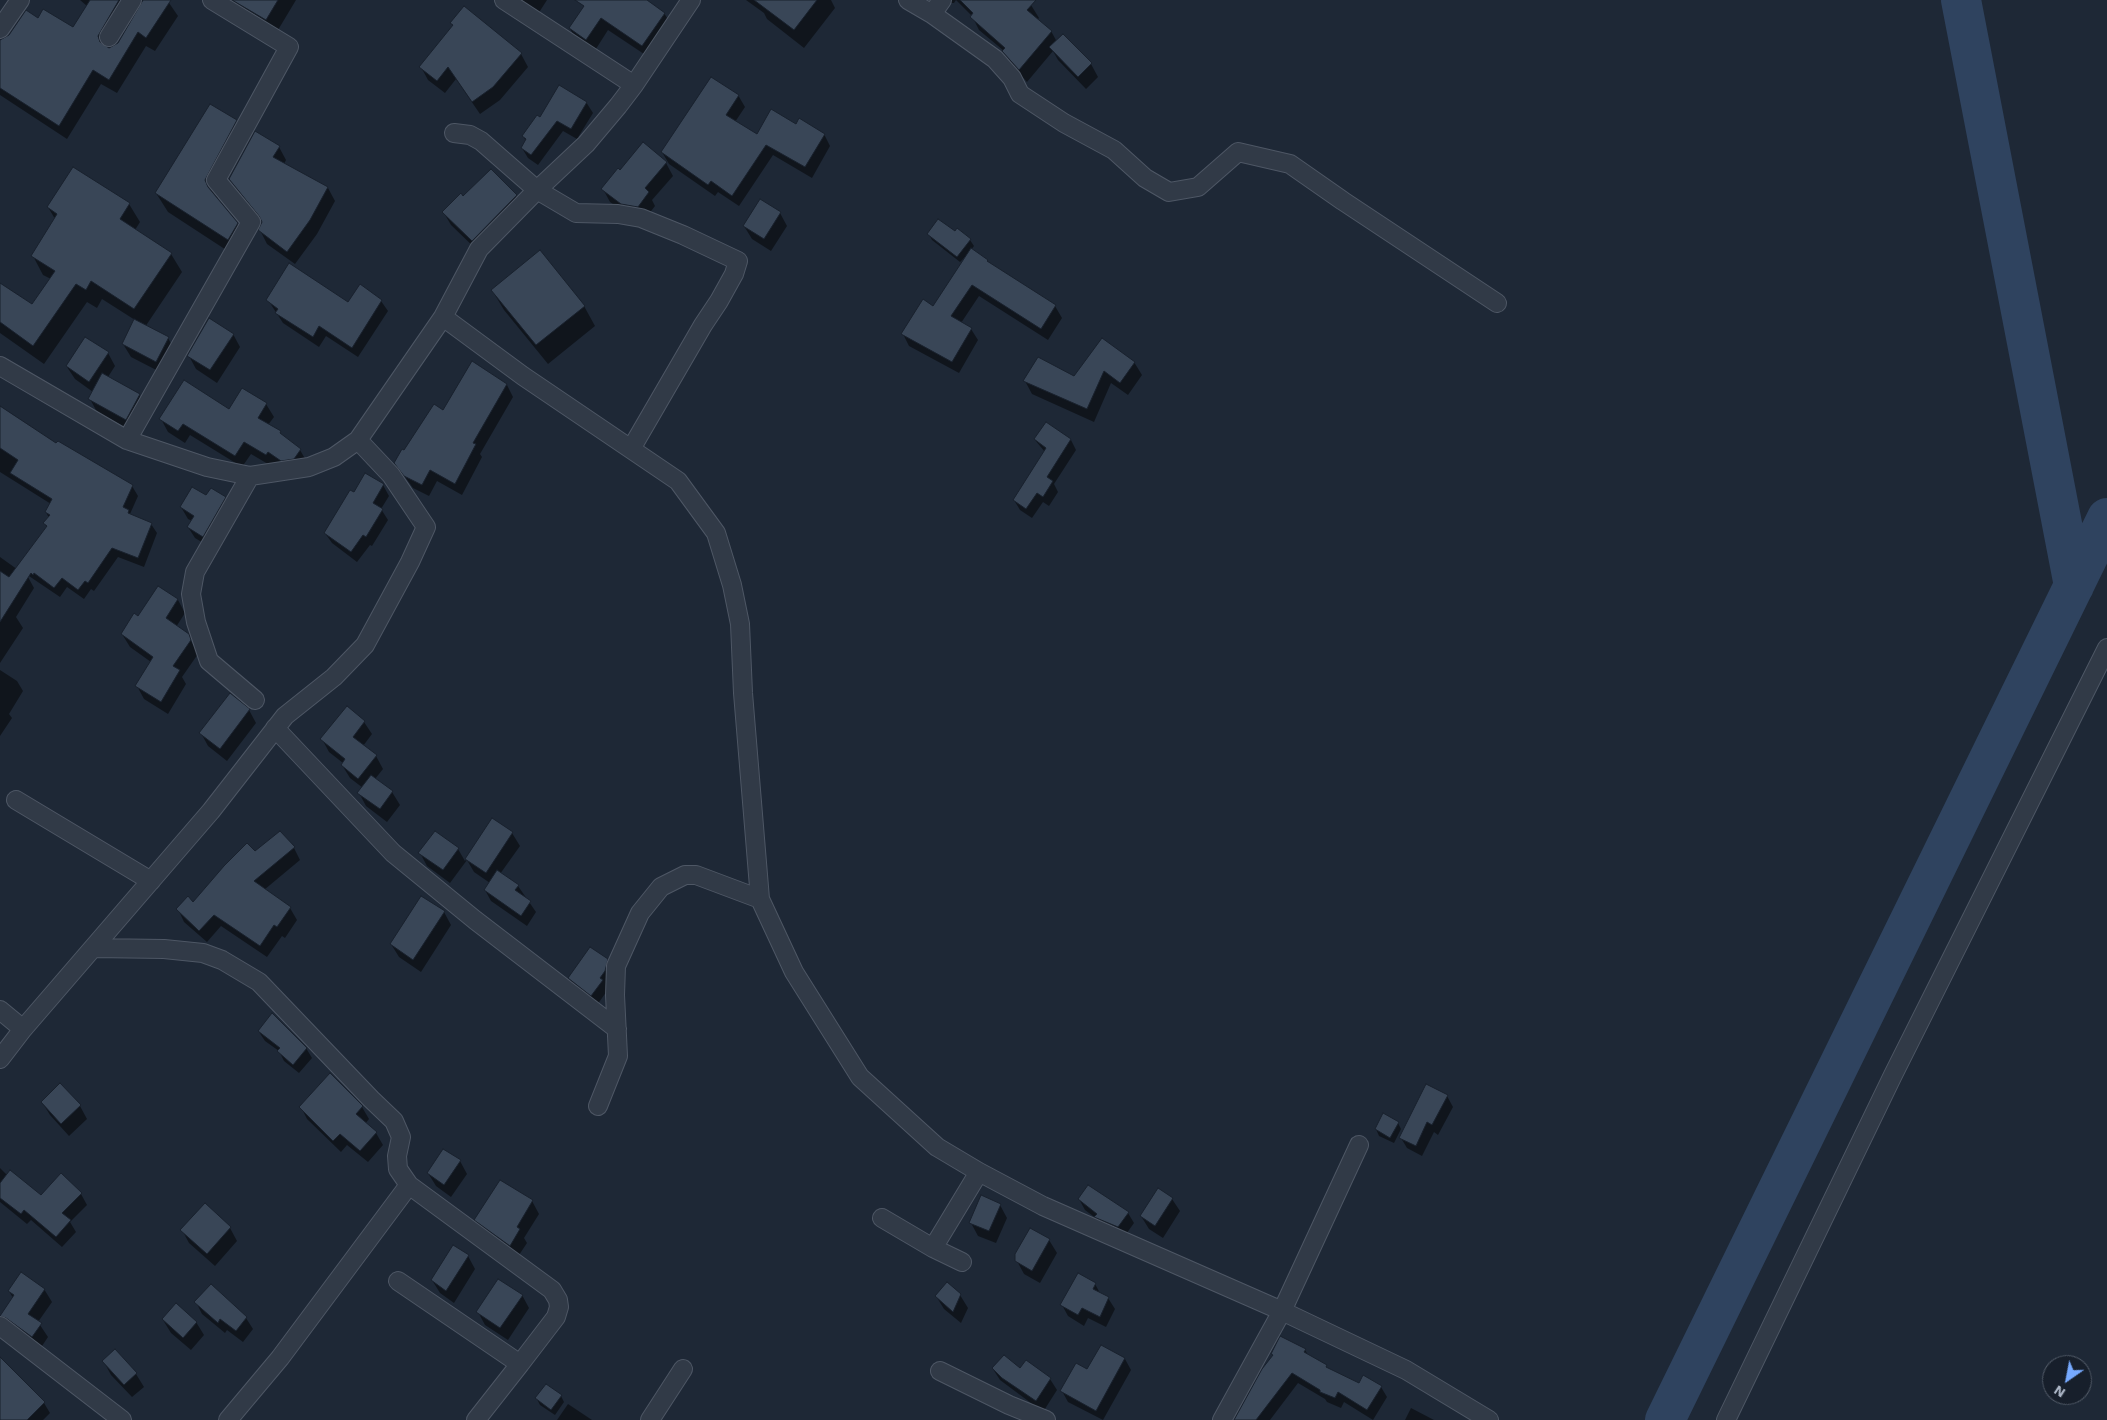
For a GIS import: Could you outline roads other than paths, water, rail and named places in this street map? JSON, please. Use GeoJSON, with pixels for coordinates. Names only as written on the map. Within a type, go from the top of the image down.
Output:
{"type":"FeatureCollection","features":[{"type":"Feature","properties":{"kind":"street"},"geometry":{"type":"LineString","coordinates":[[0,29],[20,0]]}},
{"type":"Feature","properties":{"kind":"street"},"geometry":{"type":"LineString","coordinates":[[109,37],[132,0]]}},
{"type":"Feature","properties":{"kind":"street"},"geometry":{"type":"LineString","coordinates":[[127,440],[251,222],[216,180],[288,47],[212,0]]}},
{"type":"Feature","properties":{"kind":"street"},"geometry":{"type":"LineString","coordinates":[[504,0],[634,85]]}},
{"type":"Feature","properties":{"kind":"street"},"geometry":{"type":"LineString","coordinates":[[0,366],[46,395],[127,440],[207,467],[250,476],[309,467],[334,457],[358,440],[442,316],[479,249],[586,144],[634,85],[691,0]]}},
{"type":"Feature","properties":{"kind":"street"},"geometry":{"type":"LineString","coordinates":[[908,0],[937,7],[994,59],[1012,78],[1020,94],[1064,123],[1114,150],[1145,178],[1169,192],[1198,187],[1238,152],[1290,164],[1343,202],[1497,303]]}},
{"type":"Feature","properties":{"kind":"street"},"geometry":{"type":"LineString","coordinates":[[454,133],[470,136],[481,141],[537,190],[576,213],[618,214],[640,218],[683,235],[738,261],[734,274],[719,301],[631,449]]}},
{"type":"Feature","properties":{"kind":"street"},"geometry":{"type":"LineString","coordinates":[[442,316],[523,376],[678,480],[716,533],[732,584],[740,624],[743,693],[760,899],[794,972],[860,1077],[937,1147],[978,1172],[1043,1206],[1282,1311],[1406,1370],[1489,1420]]}},
{"type":"Feature","properties":{"kind":"street"},"geometry":{"type":"LineString","coordinates":[[0,1059],[23,1029],[211,810],[285,716],[334,677],[365,645],[410,562],[426,527],[391,475],[358,440]]}},
{"type":"Feature","properties":{"kind":"street"},"geometry":{"type":"LineString","coordinates":[[250,476],[195,572],[191,594],[196,622],[209,661],[255,700]]}},
{"type":"Feature","properties":{"kind":"street"},"geometry":{"type":"LineString","coordinates":[[1726,1420],[1893,1075],[2107,648]]}},
{"type":"Feature","properties":{"kind":"street"},"geometry":{"type":"LineString","coordinates":[[275,728],[393,853],[475,920],[617,1029]]}},
{"type":"Feature","properties":{"kind":"street"},"geometry":{"type":"LineString","coordinates":[[16,800],[151,881]]}},
{"type":"Feature","properties":{"kind":"street"},"geometry":{"type":"LineString","coordinates":[[598,1106],[618,1056],[616,966],[640,913],[661,887],[685,875],[696,875],[760,899]]}},
{"type":"Feature","properties":{"kind":"street"},"geometry":{"type":"LineString","coordinates":[[94,948],[164,949],[203,953],[222,960],[259,982],[371,1099],[394,1120],[401,1137],[397,1156],[398,1169],[409,1185],[552,1290],[558,1300],[559,1307],[556,1317],[476,1420]]}},
{"type":"Feature","properties":{"kind":"street"},"geometry":{"type":"LineString","coordinates":[[0,1010],[23,1029]]}},
{"type":"Feature","properties":{"kind":"street"},"geometry":{"type":"LineString","coordinates":[[1222,1420],[1282,1311],[1359,1145]]}},
{"type":"Feature","properties":{"kind":"street"},"geometry":{"type":"LineString","coordinates":[[933,1248],[978,1172]]}},
{"type":"Feature","properties":{"kind":"street"},"geometry":{"type":"LineString","coordinates":[[228,1420],[280,1358],[409,1185]]}},
{"type":"Feature","properties":{"kind":"street"},"geometry":{"type":"LineString","coordinates":[[882,1218],[933,1248],[962,1262]]}},
{"type":"Feature","properties":{"kind":"street"},"geometry":{"type":"LineString","coordinates":[[398,1281],[520,1364]]}},
{"type":"Feature","properties":{"kind":"street"},"geometry":{"type":"LineString","coordinates":[[0,1326],[122,1420]]}},
{"type":"Feature","properties":{"kind":"street"},"geometry":{"type":"LineString","coordinates":[[650,1420],[683,1369]]}},
{"type":"Feature","properties":{"kind":"street"},"geometry":{"type":"LineString","coordinates":[[940,1372],[1009,1405],[1046,1420]]}},
{"type":"Feature","properties":{"kind":"waterway"},"geometry":{"type":"LineString","coordinates":[[1961,0],[2074,586]]}},
{"type":"Feature","properties":{"kind":"waterway"},"geometry":{"type":"LineString","coordinates":[[1665,1420],[2107,518]]}}]}
